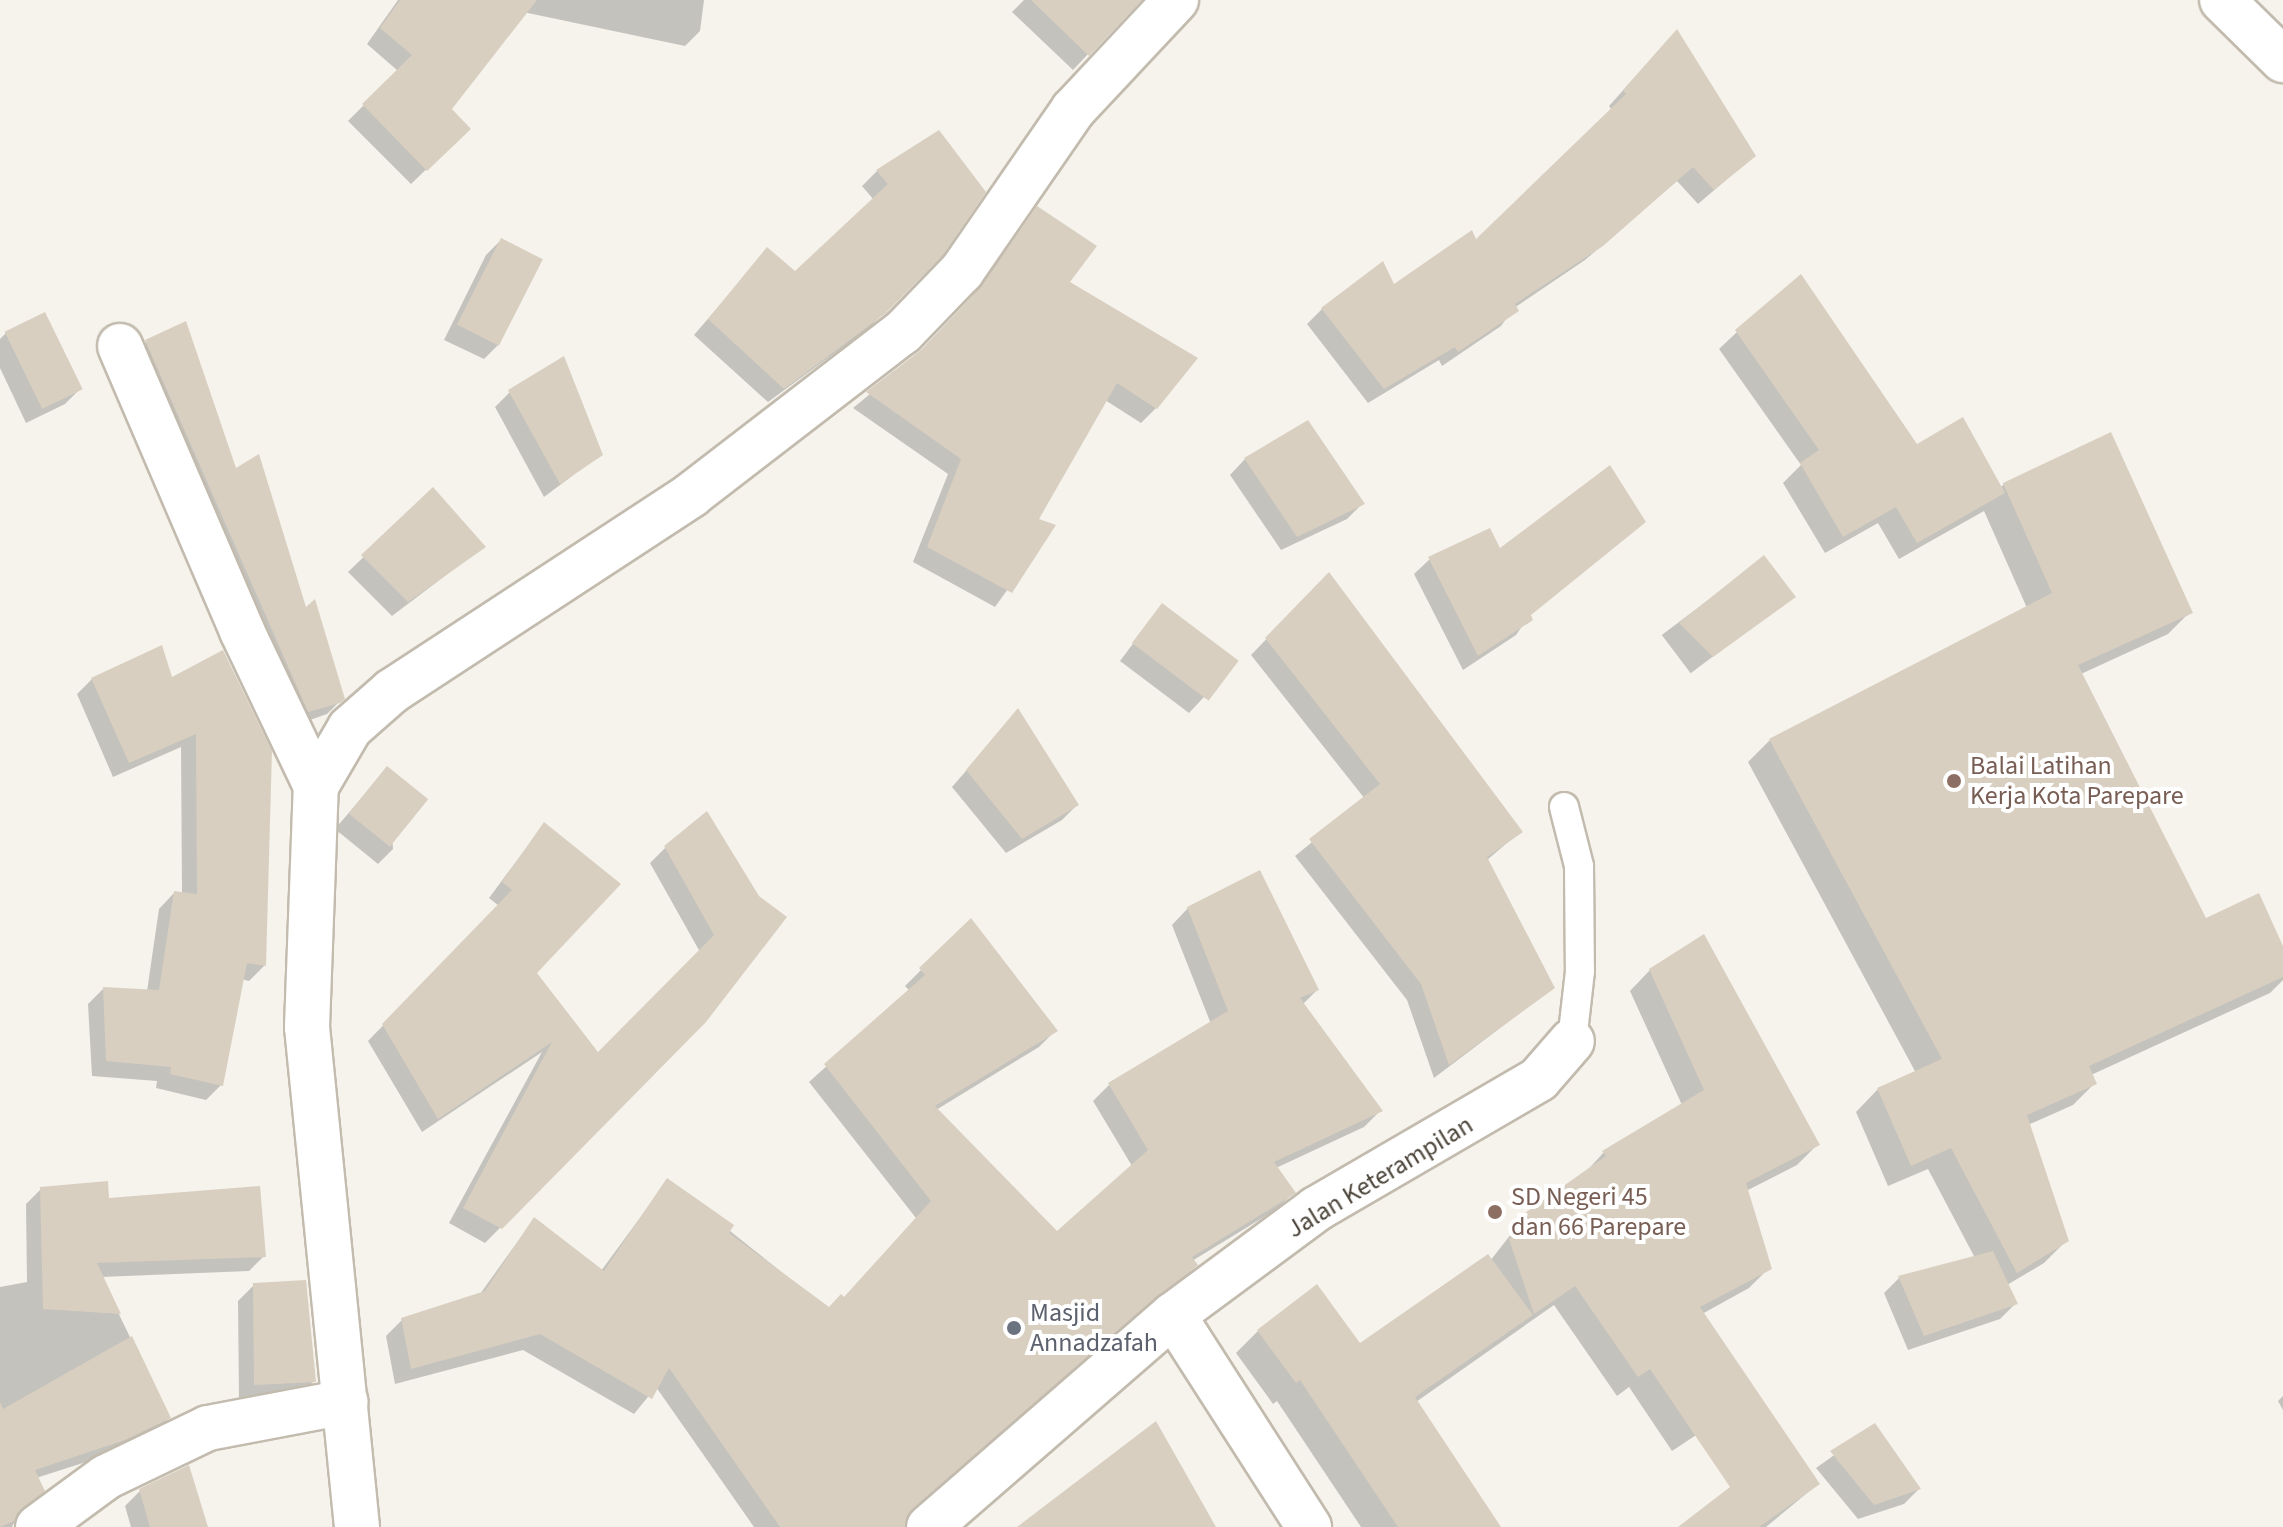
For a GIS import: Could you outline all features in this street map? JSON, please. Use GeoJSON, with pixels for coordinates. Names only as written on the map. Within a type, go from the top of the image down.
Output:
{"type":"FeatureCollection","features":[{"type":"Feature","properties":{"kind":"street"},"geometry":{"type":"LineString","coordinates":[[316,786],[350,728],[392,691],[691,495],[903,332],[962,271],[1073,110],[1176,0]]}},
{"type":"Feature","properties":{"kind":"street"},"geometry":{"type":"LineString","coordinates":[[2222,0],[2283,60]]}},
{"type":"Feature","properties":{"kind":"street"},"geometry":{"type":"LineString","coordinates":[[120,346],[242,631],[316,786],[307,1027],[357,1527]]}},
{"type":"Feature","properties":{"kind":"street","name":"Jalan Keterampilan"},"geometry":{"type":"LineString","coordinates":[[929,1527],[1173,1315],[1316,1209],[1539,1079],[1572,1041]]}},
{"type":"Feature","properties":{"kind":"street"},"geometry":{"type":"LineString","coordinates":[[1173,1315],[1309,1527]]}},
{"type":"Feature","properties":{"kind":"street"},"geometry":{"type":"LineString","coordinates":[[38,1527],[106,1477],[196,1433],[346,1402]]}},
{"type":"Feature","properties":{"kind":"lane"},"geometry":{"type":"LineString","coordinates":[[1564,807],[1579,866],[1580,971],[1572,1041]]}},
{"type":"Feature","properties":{"kind":"building"},"geometry":{"type":"Polygon","coordinates":[[[400,0],[537,0],[452,109],[471,129],[427,171],[362,104],[412,55],[380,28],[400,0]]]}},
{"type":"Feature","properties":{"kind":"building"},"geometry":{"type":"Polygon","coordinates":[[[1031,0],[1142,0],[1089,56],[1031,0]]]}},
{"type":"Feature","properties":{"kind":"building"},"geometry":{"type":"Polygon","coordinates":[[[1677,29],[1756,156],[1714,190],[1693,167],[1603,246],[1515,304],[1519,311],[1458,352],[1455,347],[1384,389],[1321,308],[1383,261],[1394,284],[1472,230],[1476,239],[1626,94],[1623,90],[1677,29]]]}},
{"type":"Feature","properties":{"kind":"building"},"geometry":{"type":"Polygon","coordinates":[[[939,130],[986,192],[943,255],[886,313],[784,389],[708,319],[767,247],[795,271],[888,184],[876,170],[939,130]]]}},
{"type":"Feature","properties":{"kind":"building"},"geometry":{"type":"Polygon","coordinates":[[[1037,206],[1097,246],[1070,282],[1198,358],[1157,409],[1117,383],[1039,519],[1056,525],[1012,593],[927,547],[961,459],[866,392],[921,350],[980,288],[1037,206]]]}},
{"type":"Feature","properties":{"kind":"building"},"geometry":{"type":"Polygon","coordinates":[[[501,238],[543,259],[499,346],[457,324],[501,238]]]}},
{"type":"Feature","properties":{"kind":"building"},"geometry":{"type":"Polygon","coordinates":[[[1801,274],[1917,444],[1963,417],[2005,493],[1917,543],[1896,507],[1843,537],[1800,463],[1819,450],[1735,330],[1801,274]]]}},
{"type":"Feature","properties":{"kind":"building"},"geometry":{"type":"Polygon","coordinates":[[[45,312],[83,389],[42,409],[5,332],[45,312]]]}},
{"type":"Feature","properties":{"kind":"building"},"geometry":{"type":"Polygon","coordinates":[[[186,321],[236,468],[259,454],[306,607],[315,599],[345,699],[340,703],[308,712],[145,340],[186,321]]]}},
{"type":"Feature","properties":{"kind":"building"},"geometry":{"type":"Polygon","coordinates":[[[564,356],[603,455],[560,484],[508,390],[564,356]]]}},
{"type":"Feature","properties":{"kind":"building"},"geometry":{"type":"Polygon","coordinates":[[[1308,420],[1365,504],[1297,537],[1244,458],[1308,420]]]}},
{"type":"Feature","properties":{"kind":"building"},"geometry":{"type":"Polygon","coordinates":[[[2111,432],[2193,613],[2078,665],[2206,918],[2259,893],[2283,946],[2283,977],[2089,1066],[2097,1084],[2027,1115],[2069,1241],[2017,1273],[1951,1148],[1911,1166],[1877,1088],[1942,1059],[1769,739],[2052,593],[2003,483],[2111,432]]]}},
{"type":"Feature","properties":{"kind":"building"},"geometry":{"type":"Polygon","coordinates":[[[1610,465],[1646,522],[1531,615],[1533,620],[1478,656],[1428,557],[1490,528],[1500,548],[1610,465]]]}},
{"type":"Feature","properties":{"kind":"building"},"geometry":{"type":"Polygon","coordinates":[[[433,487],[486,547],[408,602],[361,555],[433,487]]]}},
{"type":"Feature","properties":{"kind":"building"},"geometry":{"type":"Polygon","coordinates":[[[1764,555],[1796,597],[1713,657],[1679,623],[1764,555]]]}},
{"type":"Feature","properties":{"kind":"building"},"geometry":{"type":"Polygon","coordinates":[[[1329,572],[1523,832],[1487,857],[1555,988],[1449,1065],[1421,984],[1309,839],[1380,784],[1265,638],[1329,572]]]}},
{"type":"Feature","properties":{"kind":"building"},"geometry":{"type":"Polygon","coordinates":[[[1162,603],[1239,661],[1209,701],[1132,643],[1162,603]]]}},
{"type":"Feature","properties":{"kind":"building"},"geometry":{"type":"Polygon","coordinates":[[[162,645],[172,677],[223,650],[272,751],[266,966],[247,963],[223,1086],[170,1074],[171,1067],[106,1061],[103,987],[159,990],[174,891],[197,894],[196,734],[129,763],[91,678],[162,645]]]}},
{"type":"Feature","properties":{"kind":"building"},"geometry":{"type":"Polygon","coordinates":[[[1018,708],[1079,805],[1022,839],[966,770],[1018,708]]]}},
{"type":"Feature","properties":{"kind":"building"},"geometry":{"type":"Polygon","coordinates":[[[387,766],[428,799],[390,847],[349,813],[387,766]]]}},
{"type":"Feature","properties":{"kind":"building"},"geometry":{"type":"Polygon","coordinates":[[[707,811],[759,896],[787,917],[706,1022],[502,1229],[463,1208],[552,1042],[438,1119],[382,1024],[512,890],[502,882],[544,822],[621,884],[537,973],[598,1052],[714,935],[664,846],[707,811]]]}},
{"type":"Feature","properties":{"kind":"building"},"geometry":{"type":"Polygon","coordinates":[[[1260,870],[1319,990],[1300,998],[1383,1111],[1274,1162],[1296,1193],[1192,1257],[1198,1265],[913,1508],[905,1527],[780,1527],[669,1368],[652,1399],[540,1334],[411,1369],[401,1318],[485,1291],[534,1217],[604,1271],[667,1178],[734,1225],[729,1233],[829,1307],[841,1294],[844,1297],[931,1201],[824,1064],[925,975],[919,968],[971,918],[1058,1031],[935,1106],[1057,1231],[1148,1150],[1108,1083],[1228,1011],[1187,907],[1260,870]]]}},
{"type":"Feature","properties":{"kind":"building"},"geometry":{"type":"Polygon","coordinates":[[[1704,934],[1820,1145],[1746,1183],[1772,1269],[1700,1307],[1820,1484],[1759,1527],[1678,1527],[1730,1487],[1650,1369],[1638,1377],[1575,1286],[1534,1314],[1509,1239],[1532,1223],[1525,1213],[1606,1156],[1602,1151],[1704,1090],[1649,969],[1704,934]]]}},
{"type":"Feature","properties":{"kind":"building"},"geometry":{"type":"Polygon","coordinates":[[[108,1181],[109,1198],[260,1186],[266,1257],[97,1263],[121,1314],[43,1309],[40,1187],[108,1181]]]}},
{"type":"Feature","properties":{"kind":"building"},"geometry":{"type":"Polygon","coordinates":[[[1993,1251],[2018,1304],[1924,1336],[1898,1276],[1993,1251]]]}},
{"type":"Feature","properties":{"kind":"building"},"geometry":{"type":"Polygon","coordinates":[[[1488,1254],[1533,1315],[1415,1397],[1501,1527],[1398,1527],[1300,1380],[1296,1383],[1257,1330],[1317,1284],[1360,1343],[1488,1254]]]}},
{"type":"Feature","properties":{"kind":"building"},"geometry":{"type":"Polygon","coordinates":[[[306,1280],[316,1382],[254,1385],[253,1283],[306,1280]]]}},
{"type":"Feature","properties":{"kind":"building"},"geometry":{"type":"Polygon","coordinates":[[[132,1336],[171,1418],[125,1440],[35,1470],[45,1491],[14,1521],[0,1527],[0,1402],[3,1409],[132,1336]]]}},
{"type":"Feature","properties":{"kind":"building"},"geometry":{"type":"Polygon","coordinates":[[[1156,1421],[1216,1527],[1017,1527],[1156,1421]]]}},
{"type":"Feature","properties":{"kind":"building"},"geometry":{"type":"Polygon","coordinates":[[[1875,1423],[1921,1489],[1874,1505],[1830,1451],[1875,1423]]]}},
{"type":"Feature","properties":{"kind":"building"},"geometry":{"type":"Polygon","coordinates":[[[189,1465],[208,1527],[150,1527],[139,1489],[189,1465]]]}},
{"type":"Feature","properties":{"kind":"place","name":"Balai Latihan Kerja Kota Parepare"},"geometry":{"type":"Point","coordinates":[1954,781]}},
{"type":"Feature","properties":{"kind":"place","name":"SD Negeri 45 dan 66 Parepare"},"geometry":{"type":"Point","coordinates":[1495,1212]}},
{"type":"Feature","properties":{"kind":"place","name":"Masjid Annadzafah"},"geometry":{"type":"Point","coordinates":[1014,1328]}}]}
